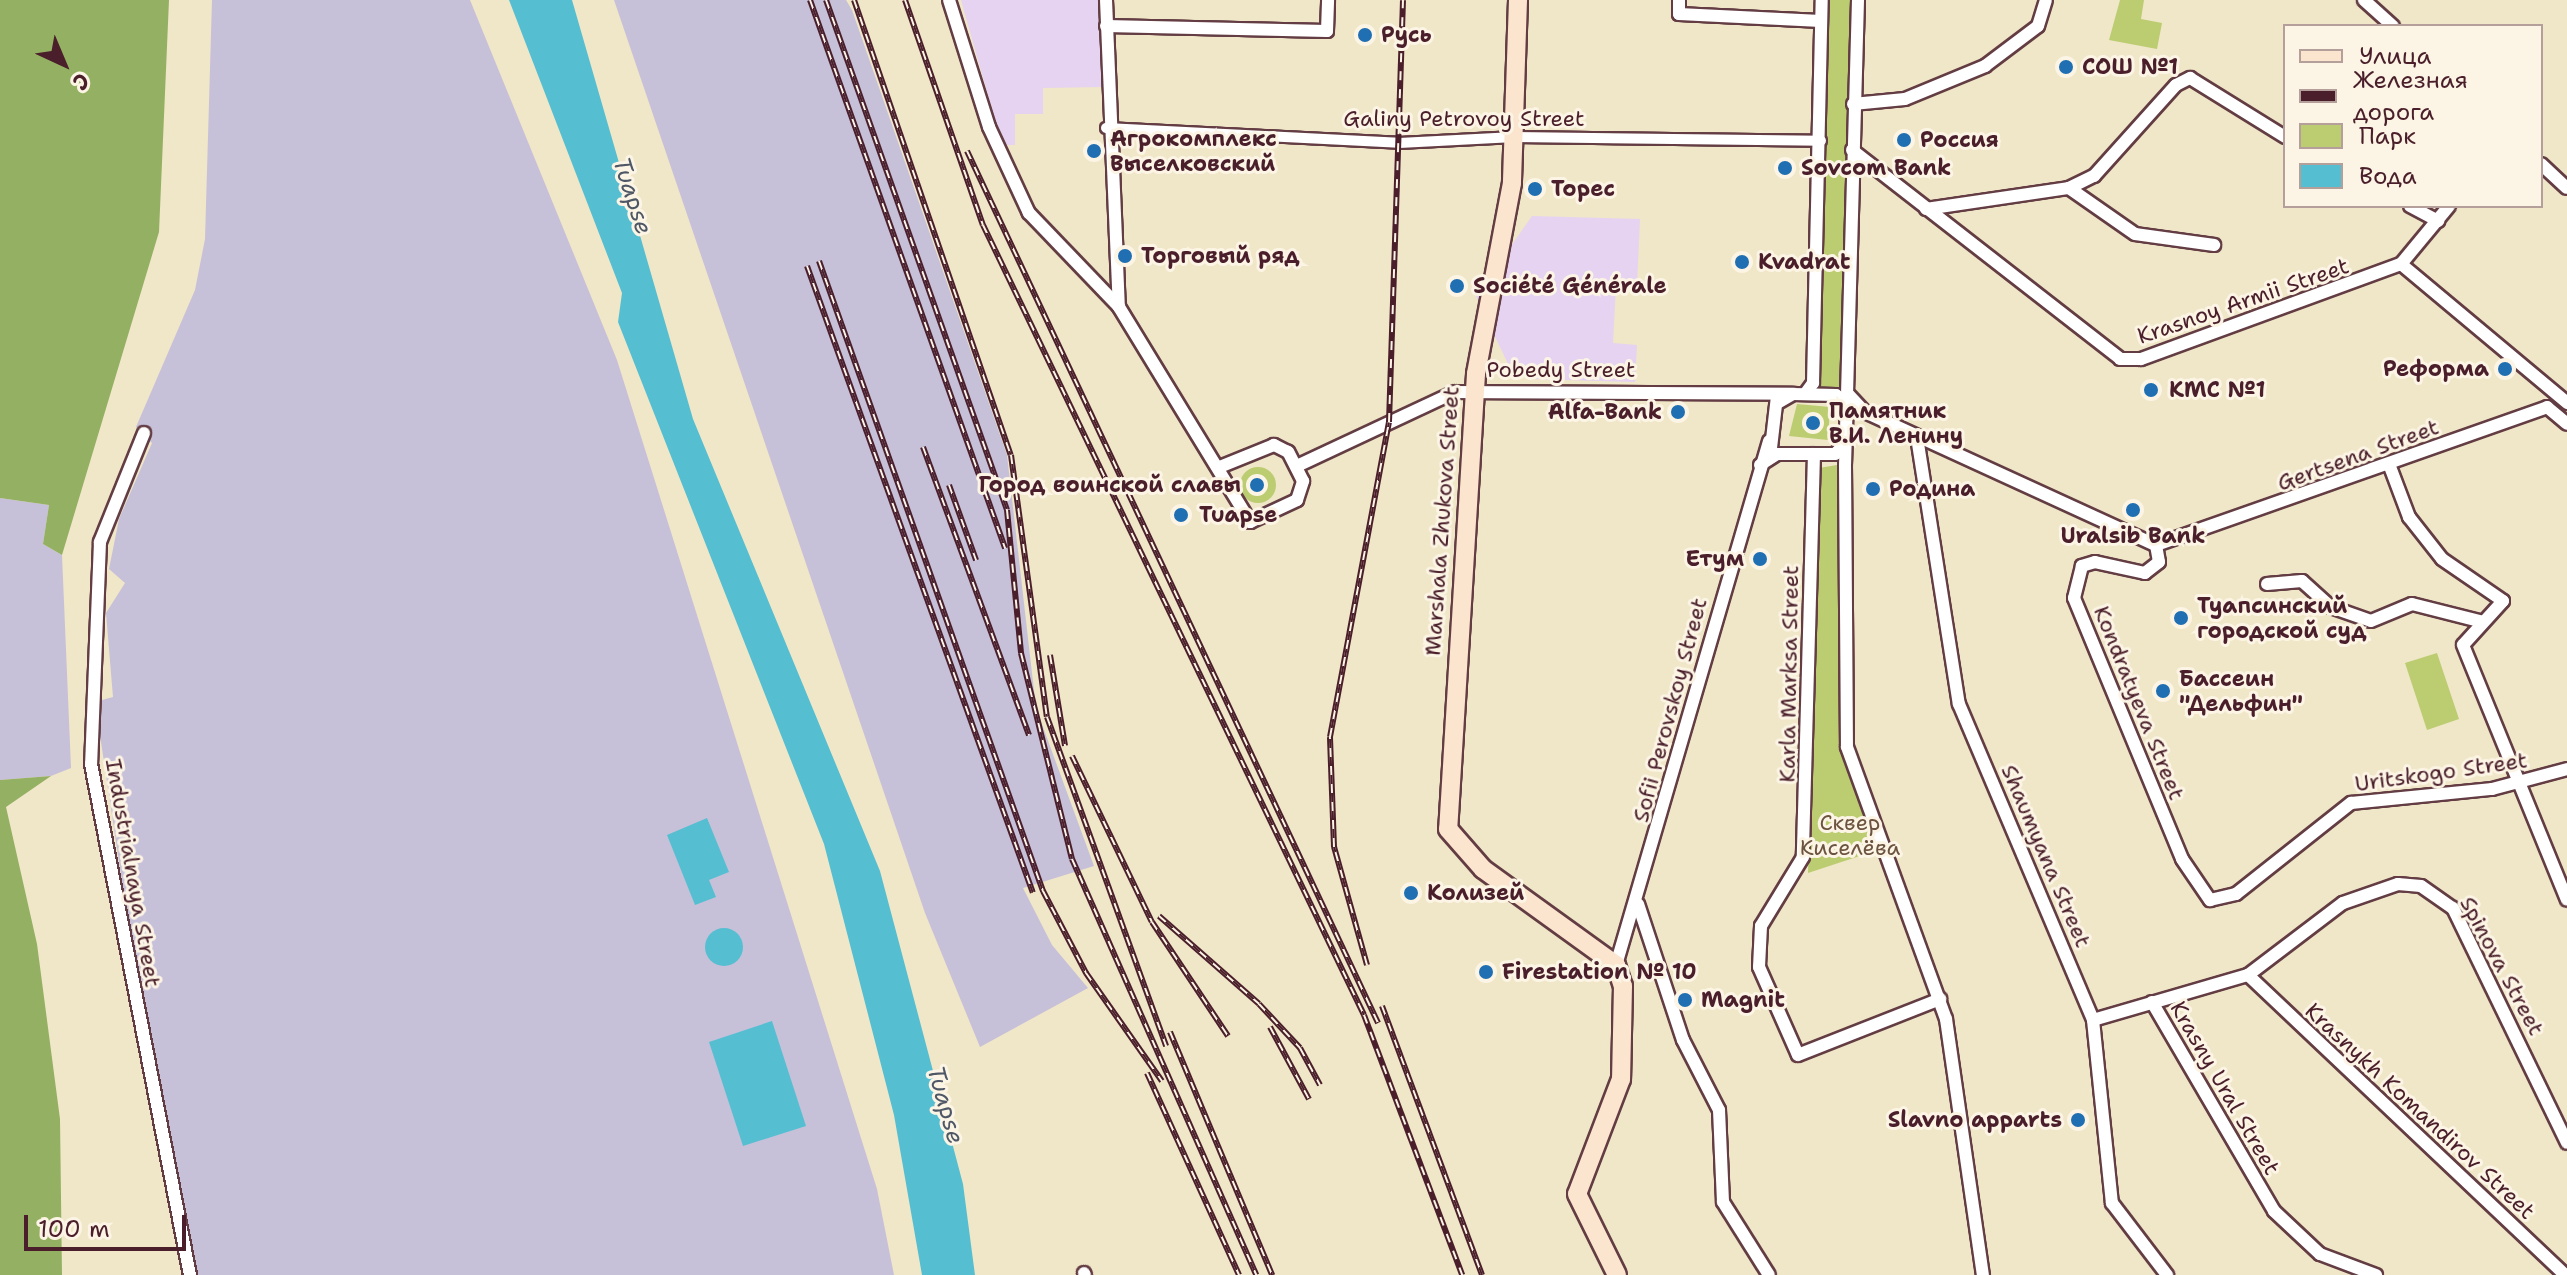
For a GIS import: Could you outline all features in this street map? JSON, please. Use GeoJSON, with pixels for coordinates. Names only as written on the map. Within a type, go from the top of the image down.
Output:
{"type":"FeatureCollection","features":[{"type":"Feature","properties":{"kind":"main road","name":"Marshala Zhukova Street"},"geometry":{"type":"LineString","coordinates":[[1518,0],[1515,137],[1475,389],[1448,829],[1483,869],[1616,965]]}},
{"type":"Feature","properties":{"kind":"main road"},"geometry":{"type":"LineString","coordinates":[[1616,965],[1623,986],[1621,1079],[1577,1194],[1617,1275]]}},
{"type":"Feature","properties":{"kind":"street"},"geometry":{"type":"LineString","coordinates":[[949,0],[989,127],[1029,213],[1119,307],[1165,389],[1222,466],[1250,522],[1297,500],[1303,481],[1297,466],[1274,445],[1222,466]]}},
{"type":"Feature","properties":{"kind":"street"},"geometry":{"type":"LineString","coordinates":[[1106,0],[1106,128],[1119,307]]}},
{"type":"Feature","properties":{"kind":"street"},"geometry":{"type":"LineString","coordinates":[[1106,26],[1327,31],[1328,0]]}},
{"type":"Feature","properties":{"kind":"street"},"geometry":{"type":"LineString","coordinates":[[1679,0],[1679,14],[1821,21]]}},
{"type":"Feature","properties":{"kind":"street"},"geometry":{"type":"LineString","coordinates":[[1799,394],[1813,383],[1822,0]]}},
{"type":"Feature","properties":{"kind":"street"},"geometry":{"type":"LineString","coordinates":[[1858,0],[1852,150],[1850,406],[1845,444],[1849,761],[1940,999],[1983,1275]]}},
{"type":"Feature","properties":{"kind":"street"},"geometry":{"type":"LineString","coordinates":[[1853,104],[1905,99],[1985,66],[2038,26],[2046,0]]}},
{"type":"Feature","properties":{"kind":"street"},"geometry":{"type":"LineString","coordinates":[[2364,0],[2391,24]]}},
{"type":"Feature","properties":{"kind":"street"},"geometry":{"type":"LineString","coordinates":[[1926,209],[2069,188],[2094,176],[2176,85],[2190,78],[2283,136]]}},
{"type":"Feature","properties":{"kind":"street","name":"Galiny Petrovoy Street"},"geometry":{"type":"LineString","coordinates":[[1106,128],[1399,143],[1515,137],[1821,141]]}},
{"type":"Feature","properties":{"kind":"street","name":"Krasnoy Armii Street"},"geometry":{"type":"LineString","coordinates":[[1852,150],[2120,359],[2141,359],[2401,264],[2448,208]]}},
{"type":"Feature","properties":{"kind":"street"},"geometry":{"type":"LineString","coordinates":[[2543,166],[2567,188]]}},
{"type":"Feature","properties":{"kind":"street"},"geometry":{"type":"LineString","coordinates":[[2069,188],[2135,234],[2214,245]]}},
{"type":"Feature","properties":{"kind":"street"},"geometry":{"type":"LineString","coordinates":[[2414,208],[2438,221]]}},
{"type":"Feature","properties":{"kind":"street"},"geometry":{"type":"LineString","coordinates":[[2401,264],[2567,403]]}},
{"type":"Feature","properties":{"kind":"street","name":"Pobedy Street"},"geometry":{"type":"LineString","coordinates":[[1297,466],[1475,389],[1775,397]]}},
{"type":"Feature","properties":{"kind":"street"},"geometry":{"type":"LineString","coordinates":[[1775,397],[1799,394],[1850,406],[2156,545]]}},
{"type":"Feature","properties":{"kind":"street","name":"Sofii Perovskoy Street"},"geometry":{"type":"LineString","coordinates":[[1616,965],[1638,904],[1769,441],[1775,397]]}},
{"type":"Feature","properties":{"kind":"street","name":"Gertsena Street"},"geometry":{"type":"LineString","coordinates":[[2156,545],[2547,407],[2567,424]]}},
{"type":"Feature","properties":{"kind":"street","name":"Industrialnaya Street"},"geometry":{"type":"LineString","coordinates":[[144,433],[100,542],[91,764],[190,1275]]}},
{"type":"Feature","properties":{"kind":"street","name":"Shaumyana Street"},"geometry":{"type":"LineString","coordinates":[[1917,437],[1959,704],[2093,1020],[2112,1203],[2167,1275]]}},
{"type":"Feature","properties":{"kind":"street"},"geometry":{"type":"LineString","coordinates":[[1769,441],[1785,454]]}},
{"type":"Feature","properties":{"kind":"street"},"geometry":{"type":"LineString","coordinates":[[1760,465],[1785,454],[1835,454],[1845,444]]}},
{"type":"Feature","properties":{"kind":"street","name":"Karla Marksa Street"},"geometry":{"type":"LineString","coordinates":[[1814,454],[1803,857],[1761,926],[1759,967],[1798,1055],[1940,999]]}},
{"type":"Feature","properties":{"kind":"street"},"geometry":{"type":"LineString","coordinates":[[1835,454],[1845,465]]}},
{"type":"Feature","properties":{"kind":"street"},"geometry":{"type":"LineString","coordinates":[[2389,464],[2409,517],[2442,559],[2503,601],[2463,645],[2567,900]]}},
{"type":"Feature","properties":{"kind":"street","name":"Kondratyeva Street"},"geometry":{"type":"LineString","coordinates":[[2156,545],[2159,562],[2145,573],[2095,562],[2082,566],[2074,598],[2182,859]]}},
{"type":"Feature","properties":{"kind":"street"},"geometry":{"type":"LineString","coordinates":[[2267,584],[2302,581],[2331,607],[2371,621],[2412,604],[2483,622]]}},
{"type":"Feature","properties":{"kind":"street","name":"Uritskogo Street"},"geometry":{"type":"LineString","coordinates":[[2182,859],[2210,900],[2236,894],[2351,803],[2522,784],[2567,769]]}},
{"type":"Feature","properties":{"kind":"street","name":"Spinova Street"},"geometry":{"type":"LineString","coordinates":[[2093,1020],[2248,975],[2372,890],[2398,884],[2440,894],[2553,1102],[2567,1143]]}},
{"type":"Feature","properties":{"kind":"street"},"geometry":{"type":"LineString","coordinates":[[1638,904],[1683,1040],[1719,1110],[1723,1202],[1769,1275]]}},
{"type":"Feature","properties":{"kind":"street","name":"Krasnykh Komandirov Street"},"geometry":{"type":"LineString","coordinates":[[2248,975],[2565,1275]]}},
{"type":"Feature","properties":{"kind":"street","name":"Krasny Ural Street"},"geometry":{"type":"LineString","coordinates":[[2152,1002],[2274,1211],[2320,1254],[2376,1275]]}},
{"type":"Feature","properties":{"kind":"shaded area"},"geometry":{"type":"Polygon","coordinates":[[[212,0],[470,0],[617,360],[877,1189],[894,1275],[197,1275],[133,955],[95,702],[113,697],[106,613],[125,583],[109,569],[119,519],[152,443],[136,427],[195,290],[205,239],[212,0]]]}},
{"type":"Feature","properties":{"kind":"shaded area"},"geometry":{"type":"Polygon","coordinates":[[[614,0],[846,0],[852,10],[1007,455],[1036,708],[1094,866],[1023,888],[1052,945],[1088,988],[980,1047],[925,913],[614,0]]]}},
{"type":"Feature","properties":{"kind":"shaded area"},"geometry":{"type":"Polygon","coordinates":[[[961,0],[1101,0],[1102,87],[1043,88],[1043,114],[1015,114],[1015,145],[1002,145],[961,0]]]}},
{"type":"Feature","properties":{"kind":"shaded area"},"geometry":{"type":"Polygon","coordinates":[[[1532,216],[1640,219],[1637,285],[1616,285],[1613,343],[1637,345],[1635,382],[1530,379],[1508,364],[1476,296],[1532,216]]]}},
{"type":"Feature","properties":{"kind":"shaded area"},"geometry":{"type":"Polygon","coordinates":[[[0,498],[49,505],[43,544],[62,555],[71,768],[51,776],[0,780],[0,498]]]}},
{"type":"Feature","properties":{"kind":"green space"},"geometry":{"type":"Polygon","coordinates":[[[0,0],[169,0],[159,232],[62,555],[43,544],[49,505],[0,498],[0,0]]]}},
{"type":"Feature","properties":{"kind":"green space"},"geometry":{"type":"Polygon","coordinates":[[[1826,0],[1855,0],[1846,391],[1816,390],[1826,0]]]}},
{"type":"Feature","properties":{"kind":"green space"},"geometry":{"type":"Polygon","coordinates":[[[2120,0],[2144,0],[2141,19],[2162,23],[2157,49],[2109,40],[2120,0]]]}},
{"type":"Feature","properties":{"kind":"green space"},"geometry":{"type":"Polygon","coordinates":[[[1797,404],[1830,407],[1828,440],[1789,436],[1797,404]]]}},
{"type":"Feature","properties":{"kind":"green space","name":"Сквер Киселёва"},"geometry":{"type":"Polygon","coordinates":[[[1837,465],[1843,471],[1845,746],[1881,849],[1808,873],[1819,468],[1837,465]]]}},
{"type":"Feature","properties":{"kind":"green space"},"geometry":{"type":"Polygon","coordinates":[[[1258,467],[1271,472],[1276,485],[1271,498],[1258,503],[1245,498],[1240,485],[1245,472],[1258,467]]]}},
{"type":"Feature","properties":{"kind":"green space"},"geometry":{"type":"Polygon","coordinates":[[[2437,653],[2459,719],[2427,730],[2405,663],[2437,653]]]}},
{"type":"Feature","properties":{"kind":"green space"},"geometry":{"type":"Polygon","coordinates":[[[51,776],[6,807],[37,944],[60,1119],[62,1275],[0,1275],[0,780],[51,776]]]}},
{"type":"Feature","properties":{"kind":"water"},"geometry":{"type":"Polygon","coordinates":[[[509,0],[572,0],[693,419],[880,871],[963,1184],[975,1275],[922,1275],[894,1115],[824,844],[618,322],[622,293],[509,0]]]}},
{"type":"Feature","properties":{"kind":"water"},"geometry":{"type":"Polygon","coordinates":[[[707,818],[729,872],[709,880],[716,897],[695,905],[667,835],[707,818]]]}},
{"type":"Feature","properties":{"kind":"water"},"geometry":{"type":"Polygon","coordinates":[[[724,928],[738,933],[743,947],[738,961],[724,966],[710,961],[705,947],[710,933],[724,928]]]}},
{"type":"Feature","properties":{"kind":"water"},"geometry":{"type":"Polygon","coordinates":[[[772,1021],[806,1126],[743,1146],[709,1042],[772,1021]]]}},
{"type":"Feature","properties":{"kind":"railway"},"geometry":{"type":"LineString","coordinates":[[810,0],[1005,548]]}},
{"type":"Feature","properties":{"kind":"railway"},"geometry":{"type":"LineString","coordinates":[[826,0],[1007,510],[1021,653],[1072,859],[1256,1275]]}},
{"type":"Feature","properties":{"kind":"railway"},"geometry":{"type":"LineString","coordinates":[[854,0],[1011,455],[1047,717],[1166,1046]]}},
{"type":"Feature","properties":{"kind":"railway"},"geometry":{"type":"LineString","coordinates":[[905,0],[983,225],[1364,1015],[1462,1275]]}},
{"type":"Feature","properties":{"kind":"railway"},"geometry":{"type":"LineString","coordinates":[[1367,965],[1334,847],[1330,737],[1389,422],[1403,0]]}},
{"type":"Feature","properties":{"kind":"railway"},"geometry":{"type":"LineString","coordinates":[[967,151],[1378,1023]]}},
{"type":"Feature","properties":{"kind":"railway"},"geometry":{"type":"LineString","coordinates":[[819,261],[1043,891],[1086,973],[1162,1081]]}},
{"type":"Feature","properties":{"kind":"railway"},"geometry":{"type":"LineString","coordinates":[[807,266],[1033,893]]}},
{"type":"Feature","properties":{"kind":"railway"},"geometry":{"type":"LineString","coordinates":[[923,447],[1029,735]]}},
{"type":"Feature","properties":{"kind":"railway"},"geometry":{"type":"LineString","coordinates":[[949,485],[976,560]]}},
{"type":"Feature","properties":{"kind":"railway"},"geometry":{"type":"LineString","coordinates":[[1050,655],[1065,746]]}},
{"type":"Feature","properties":{"kind":"railway"},"geometry":{"type":"LineString","coordinates":[[1072,756],[1152,922],[1228,1036]]}},
{"type":"Feature","properties":{"kind":"railway"},"geometry":{"type":"LineString","coordinates":[[1159,916],[1259,1004],[1300,1048],[1320,1085]]}},
{"type":"Feature","properties":{"kind":"railway"},"geometry":{"type":"LineString","coordinates":[[1382,1006],[1482,1275]]}},
{"type":"Feature","properties":{"kind":"railway"},"geometry":{"type":"LineString","coordinates":[[1270,1027],[1309,1099]]}},
{"type":"Feature","properties":{"kind":"railway"},"geometry":{"type":"LineString","coordinates":[[1170,1032],[1272,1275]]}},
{"type":"Feature","properties":{"kind":"railway"},"geometry":{"type":"LineString","coordinates":[[1147,1073],[1239,1275]]}},
{"type":"Feature","properties":{"kind":"place","name":"Русь"},"geometry":{"type":"Point","coordinates":[1365,35]}},
{"type":"Feature","properties":{"kind":"place","name":"СОШ №1"},"geometry":{"type":"Point","coordinates":[2066,67]}},
{"type":"Feature","properties":{"kind":"place","name":"Россия"},"geometry":{"type":"Point","coordinates":[1904,140]}},
{"type":"Feature","properties":{"kind":"place","name":"Агрокомплекс Выселковский"},"geometry":{"type":"Point","coordinates":[1094,151]}},
{"type":"Feature","properties":{"kind":"place","name":"Sovcom Bank"},"geometry":{"type":"Point","coordinates":[1785,168]}},
{"type":"Feature","properties":{"kind":"place","name":"Торес"},"geometry":{"type":"Point","coordinates":[1535,189]}},
{"type":"Feature","properties":{"kind":"place","name":"Торговый ряд"},"geometry":{"type":"Point","coordinates":[1125,256]}},
{"type":"Feature","properties":{"kind":"place","name":"Kvadrat"},"geometry":{"type":"Point","coordinates":[1742,262]}},
{"type":"Feature","properties":{"kind":"place","name":"Société Générale"},"geometry":{"type":"Point","coordinates":[1457,286]}},
{"type":"Feature","properties":{"kind":"place","name":"Реформа"},"geometry":{"type":"Point","coordinates":[2505,369]}},
{"type":"Feature","properties":{"kind":"place","name":"KMC №1"},"geometry":{"type":"Point","coordinates":[2151,390]}},
{"type":"Feature","properties":{"kind":"place","name":"Alfa-Bank"},"geometry":{"type":"Point","coordinates":[1678,412]}},
{"type":"Feature","properties":{"kind":"place","name":"Памятник В.И. Ленину"},"geometry":{"type":"Point","coordinates":[1813,423]}},
{"type":"Feature","properties":{"kind":"place","name":"Город воинской славы"},"geometry":{"type":"Point","coordinates":[1257,485]}},
{"type":"Feature","properties":{"kind":"place","name":"Родина"},"geometry":{"type":"Point","coordinates":[1873,489]}},
{"type":"Feature","properties":{"kind":"place","name":"Uralsib Bank"},"geometry":{"type":"Point","coordinates":[2133,510]}},
{"type":"Feature","properties":{"kind":"place","name":"Tuapse"},"geometry":{"type":"Point","coordinates":[1181,515]}},
{"type":"Feature","properties":{"kind":"place","name":"Етум"},"geometry":{"type":"Point","coordinates":[1760,559]}},
{"type":"Feature","properties":{"kind":"place","name":"Туапсинский городской суд"},"geometry":{"type":"Point","coordinates":[2181,618]}},
{"type":"Feature","properties":{"kind":"place","name":"Бассеин \"Дельфин\""},"geometry":{"type":"Point","coordinates":[2163,691]}},
{"type":"Feature","properties":{"kind":"place","name":"Колизей"},"geometry":{"type":"Point","coordinates":[1411,893]}},
{"type":"Feature","properties":{"kind":"place","name":"Firestation № 10"},"geometry":{"type":"Point","coordinates":[1486,972]}},
{"type":"Feature","properties":{"kind":"place","name":"Magnit"},"geometry":{"type":"Point","coordinates":[1685,1000]}},
{"type":"Feature","properties":{"kind":"place","name":"Slavno apparts"},"geometry":{"type":"Point","coordinates":[2078,1120]}}]}
